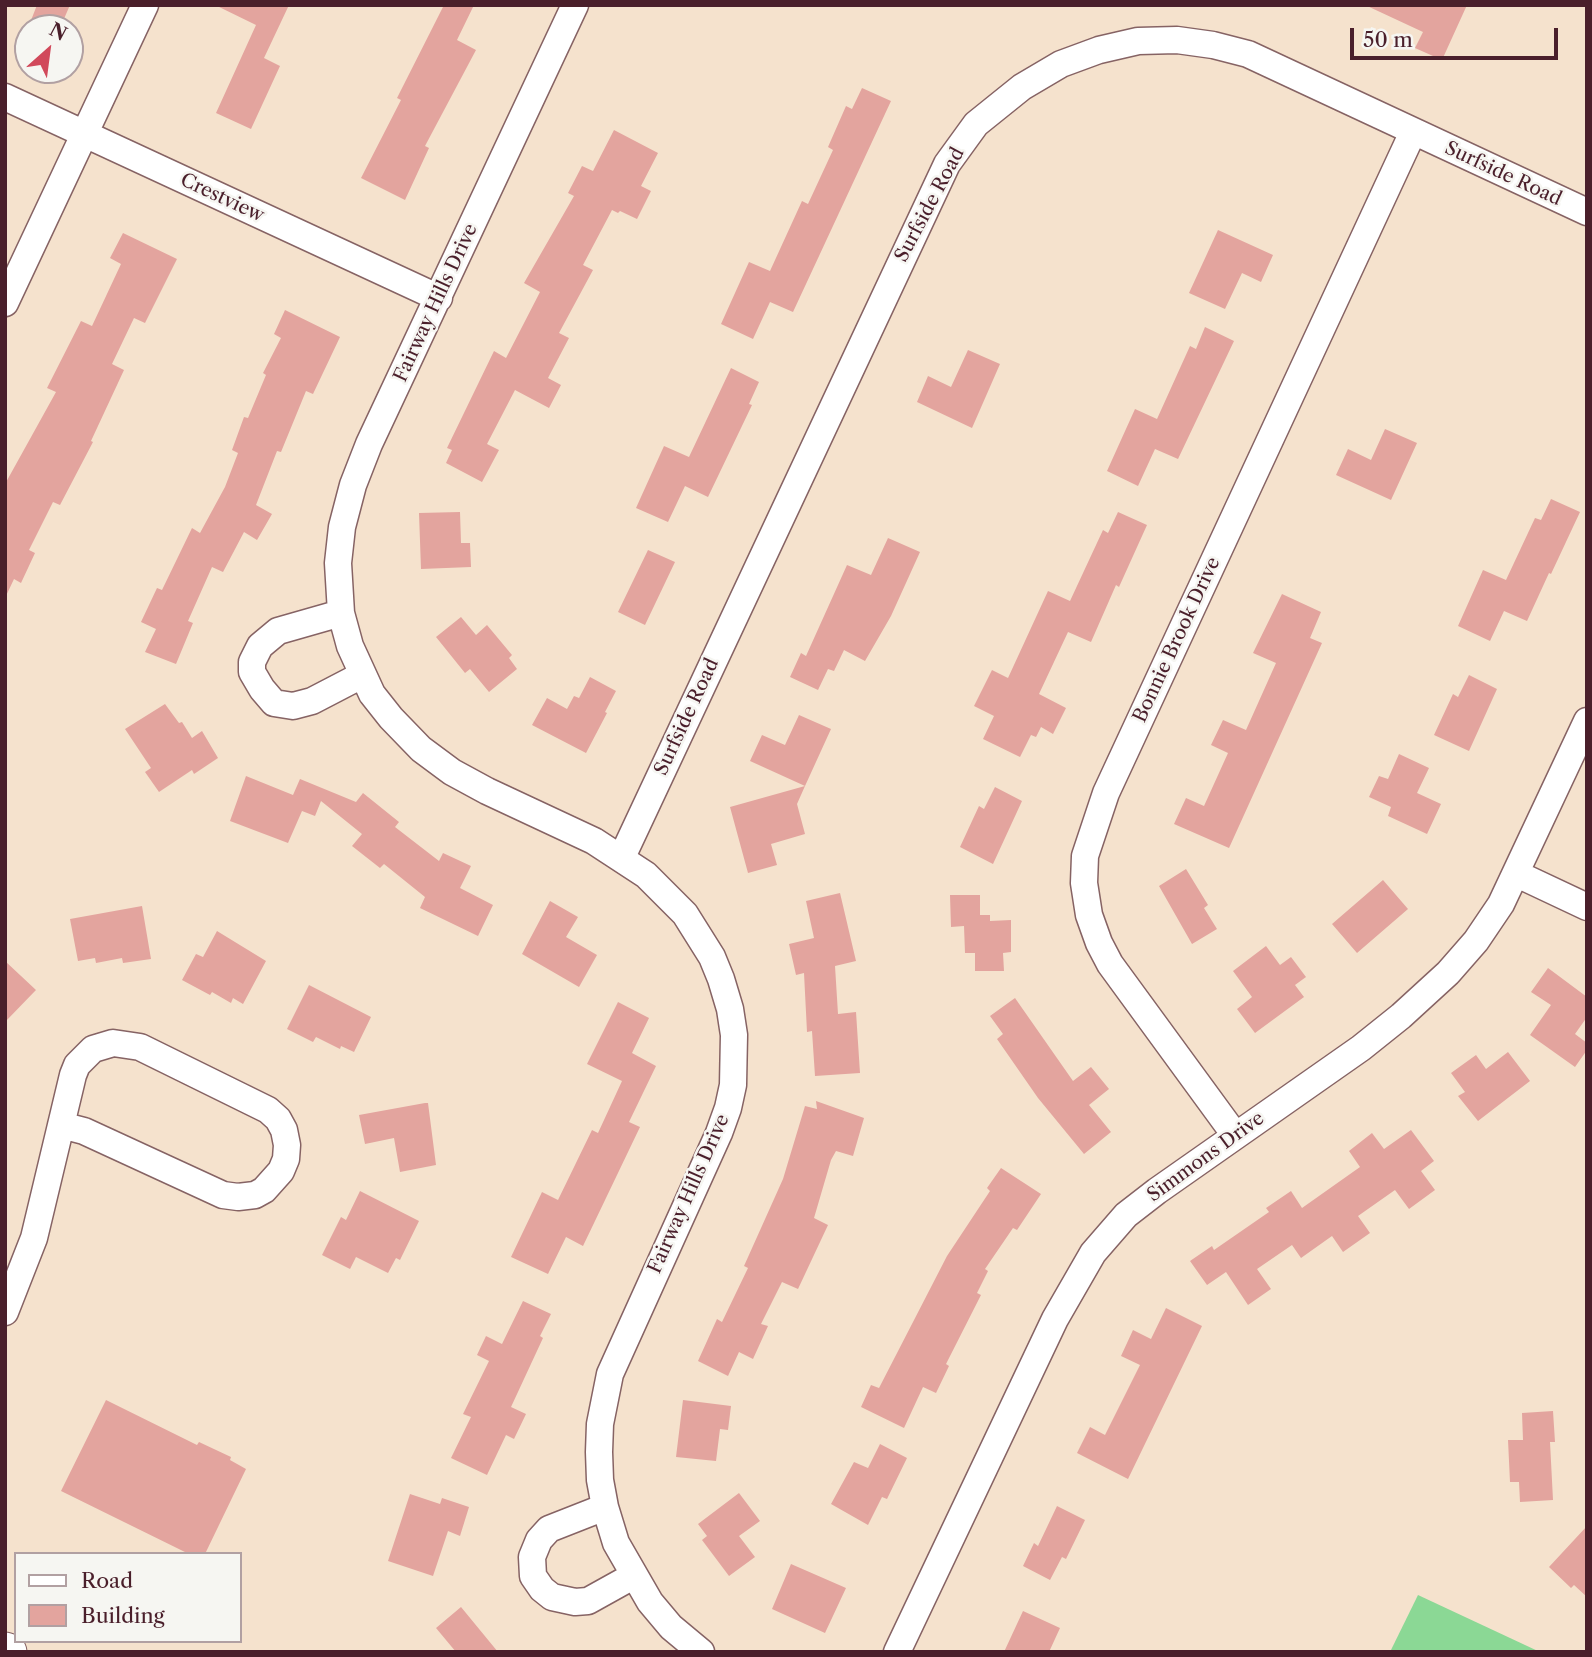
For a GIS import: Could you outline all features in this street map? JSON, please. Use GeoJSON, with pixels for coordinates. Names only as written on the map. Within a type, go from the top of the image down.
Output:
{"type":"FeatureCollection","features":[{"type":"Feature","properties":{"kind":"street"},"geometry":{"type":"LineString","coordinates":[[5,303],[145,5]]}},
{"type":"Feature","properties":{"kind":"street","name":"Fairway Hills Drive"},"geometry":{"type":"LineString","coordinates":[[575,5],[369,444],[353,485],[342,527],[338,562],[341,613],[350,646],[372,694],[421,749],[452,772],[487,792],[594,841],[622,857],[665,892],[685,914],[712,957],[730,1009],[734,1035],[733,1085],[719,1133],[610,1374],[600,1424],[600,1480],[616,1543],[650,1602],[671,1627],[701,1652]]}},
{"type":"Feature","properties":{"kind":"street","name":"Surfside Road"},"geometry":{"type":"LineString","coordinates":[[622,857],[947,164],[976,124],[1022,88],[1061,64],[1099,50],[1138,41],[1177,40],[1213,45],[1248,54],[1587,212]]}},
{"type":"Feature","properties":{"kind":"street","name":"Crestview"},"geometry":{"type":"LineString","coordinates":[[5,97],[439,299]]}},
{"type":"Feature","properties":{"kind":"street","name":"Bonnie Brook Drive"},"geometry":{"type":"LineString","coordinates":[[1235,1135],[1110,964],[1089,915],[1084,883],[1084,856],[1105,793],[1413,132]]}},
{"type":"Feature","properties":{"kind":"street"},"geometry":{"type":"LineString","coordinates":[[341,613],[278,631],[260,646],[252,662],[253,672],[261,689],[274,703],[293,706],[312,701],[362,676]]}},
{"type":"Feature","properties":{"kind":"street","name":"Simmons Drive"},"geometry":{"type":"LineString","coordinates":[[897,1652],[1055,1319],[1093,1253],[1126,1215],[1361,1048],[1448,973],[1476,941],[1501,904],[1587,721]]}},
{"type":"Feature","properties":{"kind":"street"},"geometry":{"type":"LineString","coordinates":[[1517,874],[1587,907]]}},
{"type":"Feature","properties":{"kind":"street"},"geometry":{"type":"LineString","coordinates":[[5,1312],[34,1238],[61,1125],[77,1065],[85,1055],[100,1046],[128,1044],[139,1047],[268,1110],[278,1119],[284,1130],[286,1159],[281,1171],[264,1190],[255,1195],[238,1198],[223,1195],[84,1131],[61,1125]]}},
{"type":"Feature","properties":{"kind":"street"},"geometry":{"type":"LineString","coordinates":[[605,1507],[549,1529],[539,1540],[532,1557],[533,1576],[552,1597],[575,1602],[588,1601],[633,1576]]}},
{"type":"Feature","properties":{"kind":"green space"},"geometry":{"type":"Polygon","coordinates":[[[1418,1595],[1540,1652],[1390,1652],[1418,1595]]]}},
{"type":"Feature","properties":{"kind":"building"},"geometry":{"type":"Polygon","coordinates":[[[37,5],[70,5],[66,14],[33,14],[37,5]]]}},
{"type":"Feature","properties":{"kind":"building"},"geometry":{"type":"Polygon","coordinates":[[[215,5],[289,5],[264,58],[280,66],[251,129],[216,113],[256,25],[215,5]]]}},
{"type":"Feature","properties":{"kind":"building"},"geometry":{"type":"Polygon","coordinates":[[[444,5],[474,5],[457,40],[476,50],[425,146],[429,148],[405,200],[361,178],[401,100],[397,98],[444,5]]]}},
{"type":"Feature","properties":{"kind":"building"},"geometry":{"type":"Polygon","coordinates":[[[1365,5],[1467,5],[1442,60],[1415,48],[1423,32],[1365,5]]]}},
{"type":"Feature","properties":{"kind":"building"},"geometry":{"type":"Polygon","coordinates":[[[862,88],[891,101],[793,312],[770,302],[753,339],[721,324],[749,262],[770,271],[802,201],[808,204],[833,150],[828,147],[846,106],[852,109],[862,88]]]}},
{"type":"Feature","properties":{"kind":"building"},"geometry":{"type":"Polygon","coordinates":[[[614,130],[658,153],[641,186],[651,191],[637,219],[612,210],[583,265],[593,270],[559,333],[569,338],[548,378],[561,385],[549,408],[515,390],[487,444],[499,450],[482,482],[446,463],[452,450],[447,448],[494,351],[506,358],[540,292],[524,283],[574,196],[568,193],[582,166],[593,171],[614,130]]]}},
{"type":"Feature","properties":{"kind":"building"},"geometry":{"type":"Polygon","coordinates":[[[1218,230],[1273,255],[1261,282],[1242,273],[1225,309],[1189,293],[1218,230]]]}},
{"type":"Feature","properties":{"kind":"building"},"geometry":{"type":"Polygon","coordinates":[[[123,233],[177,259],[145,323],[134,318],[112,364],[124,370],[91,441],[93,442],[60,505],[53,502],[29,550],[35,553],[21,583],[14,579],[5,598],[5,484],[56,392],[47,388],[81,321],[92,326],[121,264],[110,258],[123,233]]]}},
{"type":"Feature","properties":{"kind":"building"},"geometry":{"type":"Polygon","coordinates":[[[285,310],[340,337],[313,394],[306,391],[281,452],[277,451],[256,505],[272,514],[257,540],[244,532],[223,572],[212,567],[188,621],[193,623],[176,664],[145,652],[156,629],[141,622],[157,588],[162,590],[192,528],[200,533],[225,487],[238,453],[232,450],[244,417],[248,418],[266,375],[263,373],[281,338],[274,334],[285,310]]]}},
{"type":"Feature","properties":{"kind":"building"},"geometry":{"type":"Polygon","coordinates":[[[1205,327],[1234,341],[1178,459],[1155,449],[1138,486],[1107,471],[1135,409],[1157,419],[1190,346],[1196,349],[1205,327]]]}},
{"type":"Feature","properties":{"kind":"building"},"geometry":{"type":"Polygon","coordinates":[[[968,350],[1000,364],[972,428],[917,402],[928,376],[951,387],[968,350]]]}},
{"type":"Feature","properties":{"kind":"building"},"geometry":{"type":"Polygon","coordinates":[[[731,368],[759,382],[749,404],[752,405],[708,497],[685,486],[668,522],[636,508],[664,446],[689,457],[731,368]]]}},
{"type":"Feature","properties":{"kind":"building"},"geometry":{"type":"Polygon","coordinates":[[[1385,429],[1417,443],[1391,500],[1336,475],[1348,449],[1371,460],[1385,429]]]}},
{"type":"Feature","properties":{"kind":"building"},"geometry":{"type":"Polygon","coordinates":[[[1551,499],[1580,512],[1527,621],[1504,611],[1490,641],[1458,626],[1483,570],[1506,580],[1535,518],[1541,520],[1551,499]]]}},
{"type":"Feature","properties":{"kind":"building"},"geometry":{"type":"Polygon","coordinates":[[[460,512],[461,543],[470,543],[471,567],[421,569],[419,513],[460,512]]]}},
{"type":"Feature","properties":{"kind":"building"},"geometry":{"type":"Polygon","coordinates":[[[1118,512],[1147,525],[1091,642],[1068,632],[1039,694],[1066,708],[1053,734],[1041,727],[1036,737],[1031,735],[1020,757],[983,739],[994,716],[974,706],[992,670],[1008,678],[1048,591],[1070,601],[1103,530],[1108,533],[1118,512]]]}},
{"type":"Feature","properties":{"kind":"building"},"geometry":{"type":"Polygon","coordinates":[[[888,538],[920,552],[891,616],[865,661],[844,650],[834,671],[828,669],[818,690],[790,677],[801,653],[806,656],[847,565],[871,575],[888,538]]]}},
{"type":"Feature","properties":{"kind":"building"},"geometry":{"type":"Polygon","coordinates":[[[648,550],[675,562],[645,625],[618,612],[648,550]]]}},
{"type":"Feature","properties":{"kind":"building"},"geometry":{"type":"Polygon","coordinates":[[[1282,594],[1321,612],[1310,638],[1322,643],[1229,848],[1174,824],[1186,798],[1204,806],[1228,753],[1211,745],[1223,720],[1246,730],[1276,663],[1253,653],[1282,594]]]}},
{"type":"Feature","properties":{"kind":"building"},"geometry":{"type":"Polygon","coordinates":[[[461,617],[476,635],[487,625],[512,655],[509,658],[517,669],[489,692],[470,669],[465,673],[436,637],[461,617]]]}},
{"type":"Feature","properties":{"kind":"building"},"geometry":{"type":"Polygon","coordinates":[[[1469,675],[1497,689],[1469,751],[1434,735],[1453,694],[1458,697],[1469,675]]]}},
{"type":"Feature","properties":{"kind":"building"},"geometry":{"type":"Polygon","coordinates":[[[590,677],[616,691],[586,753],[532,725],[547,698],[567,709],[574,696],[579,698],[590,677]]]}},
{"type":"Feature","properties":{"kind":"building"},"geometry":{"type":"Polygon","coordinates":[[[165,704],[179,723],[182,722],[192,738],[202,731],[218,758],[194,774],[192,770],[159,792],[145,772],[151,768],[125,729],[165,704]]]}},
{"type":"Feature","properties":{"kind":"building"},"geometry":{"type":"Polygon","coordinates":[[[799,715],[831,729],[805,786],[750,761],[762,735],[785,745],[799,715]]]}},
{"type":"Feature","properties":{"kind":"building"},"geometry":{"type":"Polygon","coordinates":[[[1399,754],[1429,768],[1417,793],[1441,804],[1427,834],[1388,816],[1391,807],[1369,797],[1379,776],[1388,779],[1399,754]]]}},
{"type":"Feature","properties":{"kind":"building"},"geometry":{"type":"Polygon","coordinates":[[[246,776],[293,795],[300,779],[356,802],[363,793],[399,822],[395,827],[439,861],[443,853],[471,866],[460,888],[493,905],[478,936],[420,908],[425,897],[384,864],[380,868],[352,846],[362,834],[321,801],[315,816],[302,811],[288,843],[230,821],[246,776]]]}},
{"type":"Feature","properties":{"kind":"building"},"geometry":{"type":"Polygon","coordinates":[[[805,786],[797,804],[805,834],[771,844],[777,865],[748,873],[730,807],[805,786]]]}},
{"type":"Feature","properties":{"kind":"building"},"geometry":{"type":"Polygon","coordinates":[[[995,787],[1022,801],[993,864],[960,847],[979,806],[984,809],[995,787]]]}},
{"type":"Feature","properties":{"kind":"building"},"geometry":{"type":"Polygon","coordinates":[[[1186,869],[1208,905],[1204,908],[1217,929],[1192,944],[1159,886],[1186,869]]]}},
{"type":"Feature","properties":{"kind":"building"},"geometry":{"type":"Polygon","coordinates":[[[1383,880],[1408,909],[1357,953],[1332,924],[1383,880]]]}},
{"type":"Feature","properties":{"kind":"building"},"geometry":{"type":"Polygon","coordinates":[[[840,893],[856,961],[835,966],[838,1014],[856,1012],[860,1073],[815,1076],[812,1031],[807,1032],[804,973],[796,975],[789,944],[814,938],[806,901],[840,893]]]}},
{"type":"Feature","properties":{"kind":"building"},"geometry":{"type":"Polygon","coordinates":[[[950,895],[980,895],[980,915],[990,915],[990,921],[1011,920],[1011,952],[1003,953],[1004,971],[975,971],[975,953],[965,953],[964,926],[951,927],[950,895]]]}},
{"type":"Feature","properties":{"kind":"building"},"geometry":{"type":"Polygon","coordinates":[[[550,901],[578,917],[566,937],[597,955],[579,987],[522,954],[550,901]]]}},
{"type":"Feature","properties":{"kind":"building"},"geometry":{"type":"Polygon","coordinates":[[[142,906],[151,959],[123,963],[122,958],[96,963],[95,958],[78,961],[70,919],[142,906]]]}},
{"type":"Feature","properties":{"kind":"building"},"geometry":{"type":"Polygon","coordinates":[[[217,931],[266,961],[243,1004],[233,998],[231,1003],[212,992],[210,995],[182,980],[196,954],[203,957],[217,931]]]}},
{"type":"Feature","properties":{"kind":"building"},"geometry":{"type":"Polygon","coordinates":[[[1266,946],[1280,965],[1291,957],[1306,977],[1295,985],[1304,997],[1255,1033],[1237,1009],[1252,997],[1233,971],[1266,946]]]}},
{"type":"Feature","properties":{"kind":"building"},"geometry":{"type":"Polygon","coordinates":[[[5,961],[36,990],[5,1022],[5,961]]]}},
{"type":"Feature","properties":{"kind":"building"},"geometry":{"type":"Polygon","coordinates":[[[1548,968],[1587,997],[1587,1017],[1575,1034],[1587,1043],[1587,1050],[1575,1067],[1530,1035],[1551,1005],[1531,992],[1548,968]]]}},
{"type":"Feature","properties":{"kind":"building"},"geometry":{"type":"Polygon","coordinates":[[[309,985],[371,1017],[354,1052],[341,1046],[340,1049],[316,1037],[313,1042],[287,1029],[309,985]]]}},
{"type":"Feature","properties":{"kind":"building"},"geometry":{"type":"Polygon","coordinates":[[[1015,998],[1073,1081],[1091,1067],[1109,1089],[1089,1105],[1111,1132],[1084,1154],[1038,1098],[997,1039],[1003,1034],[990,1016],[1015,998]]]}},
{"type":"Feature","properties":{"kind":"building"},"geometry":{"type":"Polygon","coordinates":[[[618,1002],[649,1018],[632,1053],[656,1066],[629,1122],[640,1127],[583,1246],[566,1237],[548,1274],[511,1257],[542,1192],[558,1200],[592,1130],[598,1133],[622,1081],[587,1064],[618,1002]]]}},
{"type":"Feature","properties":{"kind":"building"},"geometry":{"type":"Polygon","coordinates":[[[1508,1052],[1530,1081],[1478,1121],[1458,1096],[1465,1092],[1451,1073],[1476,1055],[1486,1069],[1508,1052]]]}},
{"type":"Feature","properties":{"kind":"building"},"geometry":{"type":"Polygon","coordinates":[[[816,1101],[864,1118],[853,1156],[836,1151],[831,1160],[814,1218],[828,1225],[798,1289],[782,1282],[761,1324],[768,1326],[753,1359],[739,1352],[728,1376],[698,1361],[717,1319],[722,1322],[748,1268],[744,1266],[783,1179],[805,1106],[817,1109],[816,1101]]]}},
{"type":"Feature","properties":{"kind":"building"},"geometry":{"type":"Polygon","coordinates":[[[428,1103],[436,1165],[400,1172],[394,1138],[365,1144],[359,1115],[428,1103]]]}},
{"type":"Feature","properties":{"kind":"building"},"geometry":{"type":"Polygon","coordinates":[[[1411,1130],[1434,1161],[1421,1171],[1435,1190],[1409,1209],[1395,1190],[1358,1216],[1370,1233],[1343,1252],[1332,1236],[1301,1258],[1292,1245],[1257,1269],[1271,1289],[1248,1305],[1226,1272],[1207,1285],[1190,1261],[1212,1246],[1214,1250],[1269,1212],[1266,1208],[1291,1191],[1302,1208],[1360,1167],[1349,1151],[1372,1133],[1384,1149],[1411,1130]]]}},
{"type":"Feature","properties":{"kind":"building"},"geometry":{"type":"Polygon","coordinates":[[[1001,1168],[1041,1194],[1017,1230],[1013,1228],[985,1269],[988,1271],[977,1293],[981,1295],[946,1364],[949,1366],[936,1393],[923,1387],[904,1428],[861,1407],[871,1385],[879,1388],[947,1256],[990,1191],[987,1188],[1001,1168]]]}},
{"type":"Feature","properties":{"kind":"building"},"geometry":{"type":"Polygon","coordinates":[[[360,1191],[419,1221],[400,1260],[396,1258],[388,1273],[356,1257],[350,1269],[322,1255],[341,1217],[346,1220],[360,1191]]]}},
{"type":"Feature","properties":{"kind":"building"},"geometry":{"type":"Polygon","coordinates":[[[523,1301],[551,1314],[540,1336],[543,1338],[511,1407],[526,1414],[514,1439],[506,1435],[487,1475],[451,1458],[471,1417],[463,1414],[489,1361],[477,1355],[486,1336],[502,1344],[523,1301]]]}},
{"type":"Feature","properties":{"kind":"building"},"geometry":{"type":"Polygon","coordinates":[[[1166,1308],[1202,1326],[1128,1479],[1077,1453],[1090,1427],[1105,1435],[1140,1365],[1121,1356],[1133,1330],[1151,1339],[1166,1308]]]}},
{"type":"Feature","properties":{"kind":"building"},"geometry":{"type":"Polygon","coordinates":[[[106,1400],[197,1445],[199,1442],[231,1457],[230,1460],[246,1469],[206,1552],[185,1552],[61,1491],[106,1400]]]}},
{"type":"Feature","properties":{"kind":"building"},"geometry":{"type":"Polygon","coordinates":[[[683,1400],[731,1406],[728,1430],[720,1429],[716,1461],[676,1457],[683,1400]]]}},
{"type":"Feature","properties":{"kind":"building"},"geometry":{"type":"Polygon","coordinates":[[[1553,1411],[1555,1442],[1550,1442],[1553,1500],[1520,1502],[1519,1482],[1510,1482],[1508,1440],[1523,1440],[1522,1413],[1553,1411]]]}},
{"type":"Feature","properties":{"kind":"building"},"geometry":{"type":"Polygon","coordinates":[[[880,1444],[907,1458],[887,1499],[882,1497],[868,1525],[831,1504],[854,1462],[868,1468],[880,1444]]]}},
{"type":"Feature","properties":{"kind":"building"},"geometry":{"type":"Polygon","coordinates":[[[739,1493],[760,1521],[739,1536],[755,1557],[729,1576],[702,1540],[707,1536],[698,1524],[739,1493]]]}},
{"type":"Feature","properties":{"kind":"building"},"geometry":{"type":"Polygon","coordinates":[[[410,1494],[440,1504],[442,1498],[469,1507],[460,1536],[448,1531],[433,1576],[388,1561],[410,1494]]]}},
{"type":"Feature","properties":{"kind":"building"},"geometry":{"type":"Polygon","coordinates":[[[1057,1506],[1085,1520],[1066,1559],[1062,1557],[1050,1580],[1023,1566],[1034,1543],[1038,1546],[1057,1506]]]}},
{"type":"Feature","properties":{"kind":"building"},"geometry":{"type":"Polygon","coordinates":[[[1587,1526],[1587,1597],[1574,1585],[1571,1588],[1549,1567],[1587,1526]]]}},
{"type":"Feature","properties":{"kind":"building"},"geometry":{"type":"Polygon","coordinates":[[[791,1564],[846,1588],[825,1633],[772,1609],[791,1564]]]}},
{"type":"Feature","properties":{"kind":"building"},"geometry":{"type":"Polygon","coordinates":[[[461,1607],[498,1652],[456,1652],[436,1628],[461,1607]]]}},
{"type":"Feature","properties":{"kind":"building"},"geometry":{"type":"Polygon","coordinates":[[[1023,1611],[1060,1628],[1049,1652],[1004,1652],[1023,1611]]]}}]}
